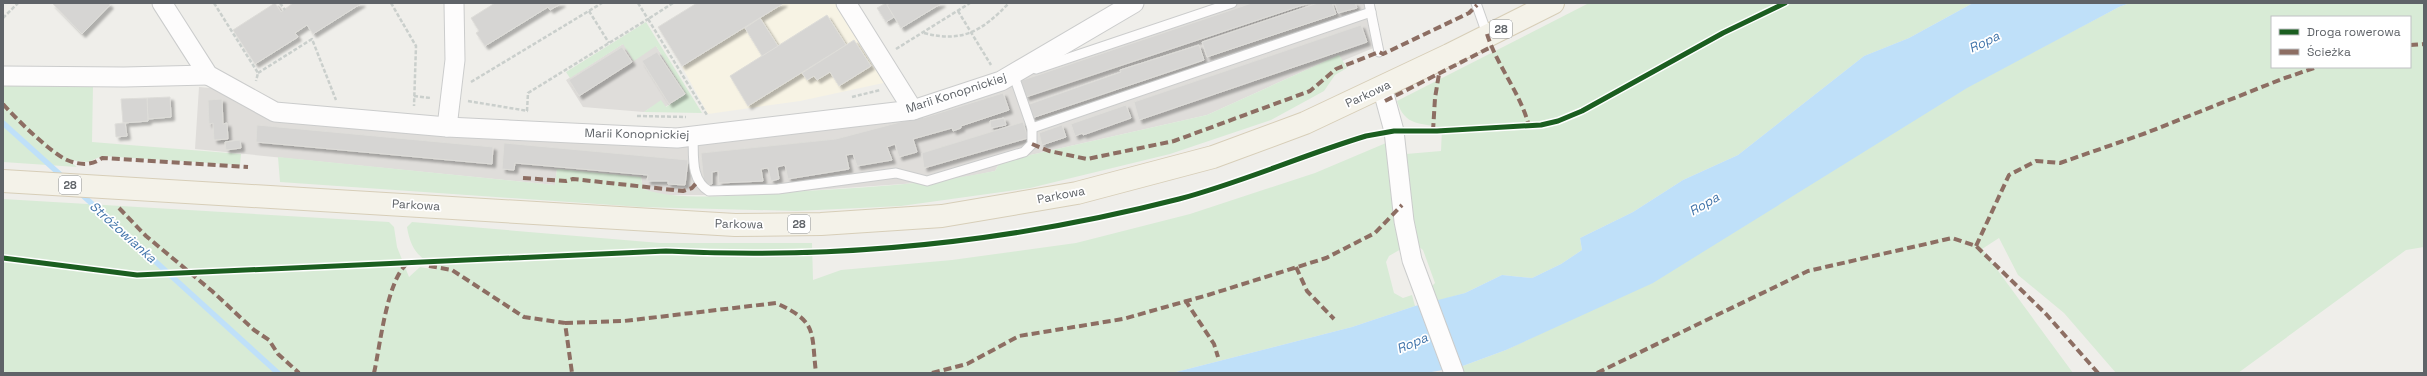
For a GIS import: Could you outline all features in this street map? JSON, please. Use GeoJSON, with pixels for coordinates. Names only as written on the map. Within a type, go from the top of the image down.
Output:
{"type":"FeatureCollection","features":[{"type":"Feature","properties":{"kind":"main road","name":"Parkowa"},"geometry":{"type":"LineString","coordinates":[[1449,55],[1540,3]]}},
{"type":"Feature","properties":{"kind":"main road","name":"Parkowa"},"geometry":{"type":"LineString","coordinates":[[11,181],[736,225],[885,222],[942,216],[1077,193],[1206,159],[1305,123],[1449,55],[1553,3]]}},
{"type":"Feature","properties":{"kind":"street","name":"Marii Konopnickiej"},"geometry":{"type":"LineString","coordinates":[[162,3],[208,75],[275,112],[447,127],[677,138],[913,110],[1007,78],[1134,3]]}},
{"type":"Feature","properties":{"kind":"street"},"geometry":{"type":"LineString","coordinates":[[447,127],[455,60],[454,3]]}},
{"type":"Feature","properties":{"kind":"street"},"geometry":{"type":"LineString","coordinates":[[846,3],[913,110]]}},
{"type":"Feature","properties":{"kind":"street"},"geometry":{"type":"LineString","coordinates":[[3,76],[208,75]]}},
{"type":"Feature","properties":{"kind":"street"},"geometry":{"type":"LineString","coordinates":[[1382,87],[1394,131],[1404,221],[1412,260],[1454,373]]}},
{"type":"Feature","properties":{"kind":"lane"},"geometry":{"type":"LineString","coordinates":[[693,136],[695,175],[701,187],[709,191],[763,190],[896,173],[927,181],[1024,152],[1032,144],[1032,128],[1007,78],[1232,3]]}},
{"type":"Feature","properties":{"kind":"lane"},"geometry":{"type":"LineString","coordinates":[[1476,3],[1487,34]]}},
{"type":"Feature","properties":{"kind":"lane"},"geometry":{"type":"LineString","coordinates":[[1032,128],[1370,8],[1379,52]]}},
{"type":"Feature","properties":{"kind":"path"},"geometry":{"type":"LineString","coordinates":[[3,18],[18,3]]}},
{"type":"Feature","properties":{"kind":"path"},"geometry":{"type":"LineString","coordinates":[[214,3],[258,73]]}},
{"type":"Feature","properties":{"kind":"path"},"geometry":{"type":"LineString","coordinates":[[280,3],[285,10]]}},
{"type":"Feature","properties":{"kind":"path"},"geometry":{"type":"LineString","coordinates":[[391,3],[416,46],[413,124]]}},
{"type":"Feature","properties":{"kind":"path"},"geometry":{"type":"LineString","coordinates":[[451,96],[602,3]]}},
{"type":"Feature","properties":{"kind":"path"},"geometry":{"type":"LineString","coordinates":[[638,3],[708,117],[700,117]]}},
{"type":"Feature","properties":{"kind":"path"},"geometry":{"type":"LineString","coordinates":[[526,131],[528,94],[674,3]]}},
{"type":"Feature","properties":{"kind":"path"},"geometry":{"type":"LineString","coordinates":[[881,59],[970,3]]}},
{"type":"Feature","properties":{"kind":"path"},"geometry":{"type":"LineString","coordinates":[[923,32],[940,37],[955,37],[972,33],[997,16],[1009,3]]}},
{"type":"Feature","properties":{"kind":"path"},"geometry":{"type":"LineString","coordinates":[[958,10],[972,33],[1007,78]]}},
{"type":"Feature","properties":{"kind":"path"},"geometry":{"type":"LineString","coordinates":[[589,11],[609,43]]}},
{"type":"Feature","properties":{"kind":"path"},"geometry":{"type":"LineString","coordinates":[[250,98],[258,73],[312,39],[343,118]]}},
{"type":"Feature","properties":{"kind":"path"},"geometry":{"type":"LineString","coordinates":[[846,99],[898,85]]}},
{"type":"Feature","properties":{"kind":"path"},"geometry":{"type":"LineString","coordinates":[[414,96],[451,96],[527,111],[535,111]]}},
{"type":"Feature","properties":{"kind":"path"},"geometry":{"type":"LineString","coordinates":[[632,116],[692,117]]}},
{"type":"Feature","properties":{"kind":"shaded area"},"geometry":{"type":"Polygon","coordinates":[[[784,3],[837,3],[888,82],[800,101],[708,114],[682,67],[784,3]]]}},
{"type":"Feature","properties":{"kind":"shaded area"},"geometry":{"type":"Polygon","coordinates":[[[1225,3],[1368,3],[1376,47],[1342,61],[1339,55],[1207,115],[1000,162],[995,171],[946,181],[742,195],[660,195],[643,189],[641,177],[557,169],[555,185],[195,149],[199,87],[221,89],[270,117],[688,146],[847,127],[1225,3]]]}},
{"type":"Feature","properties":{"kind":"shaded area"},"geometry":{"type":"Polygon","coordinates":[[[623,44],[656,46],[686,94],[665,107],[661,101],[644,112],[583,107],[566,80],[623,44]]]}},
{"type":"Feature","properties":{"kind":"green space"},"geometry":{"type":"Polygon","coordinates":[[[1589,3],[1973,3],[1909,38],[1864,56],[1738,155],[1683,180],[1633,212],[1580,238],[1582,250],[1561,264],[1532,278],[1502,275],[1465,293],[1434,302],[1430,288],[1435,283],[1423,250],[1415,244],[1406,154],[1441,151],[1442,128],[1420,124],[1409,119],[1400,109],[1397,101],[1589,3]]]}},
{"type":"Feature","properties":{"kind":"green space"},"geometry":{"type":"Polygon","coordinates":[[[2130,3],[2424,3],[2424,247],[2406,250],[2238,373],[2116,373],[2064,313],[2018,275],[1999,238],[1982,249],[2073,373],[1462,373],[1460,367],[1506,350],[1575,317],[1985,77],[2119,7],[2130,3]]]}},
{"type":"Feature","properties":{"kind":"green space"},"geometry":{"type":"Polygon","coordinates":[[[646,22],[702,113],[644,112],[661,100],[666,107],[686,94],[656,46],[634,61],[623,44],[570,78],[566,72],[646,22]]]}},
{"type":"Feature","properties":{"kind":"green space"},"geometry":{"type":"Polygon","coordinates":[[[1339,55],[1347,68],[1335,75],[1324,91],[1271,120],[1170,154],[1030,188],[901,206],[796,211],[641,207],[280,182],[278,157],[555,185],[557,169],[641,177],[643,189],[658,193],[694,196],[753,195],[943,180],[995,171],[1000,162],[1207,115],[1339,55]]]}},
{"type":"Feature","properties":{"kind":"green space"},"geometry":{"type":"Polygon","coordinates":[[[3,85],[93,85],[92,142],[241,154],[240,165],[102,156],[88,162],[68,160],[77,167],[3,162],[3,85]]]}},
{"type":"Feature","properties":{"kind":"green space"},"geometry":{"type":"Polygon","coordinates":[[[1386,143],[1401,249],[1389,256],[1386,262],[1394,293],[1403,298],[1412,295],[1415,306],[1352,327],[1172,373],[3,373],[3,199],[389,222],[394,227],[397,247],[409,277],[420,267],[437,270],[421,257],[411,242],[407,227],[412,222],[660,243],[812,243],[813,280],[841,270],[952,260],[1076,243],[1190,214],[1315,173],[1386,143]]]}},
{"type":"Feature","properties":{"kind":"water","name":"Ropa"},"geometry":{"type":"Polygon","coordinates":[[[1973,3],[2130,3],[2119,7],[1967,88],[1653,283],[1506,350],[1460,367],[1426,373],[1172,373],[1352,327],[1415,306],[1465,293],[1502,275],[1532,278],[1561,264],[1582,250],[1580,238],[1633,212],[1683,180],[1738,155],[1864,56],[1909,38],[1973,3]]]}},
{"type":"Feature","properties":{"kind":"building"},"geometry":{"type":"Polygon","coordinates":[[[52,3],[108,3],[110,5],[82,34],[52,3]]]}},
{"type":"Feature","properties":{"kind":"building"},"geometry":{"type":"Polygon","coordinates":[[[275,3],[281,12],[293,3],[362,3],[313,34],[307,25],[295,33],[298,37],[255,64],[233,30],[275,3]]]}},
{"type":"Feature","properties":{"kind":"building"},"geometry":{"type":"Polygon","coordinates":[[[495,3],[562,3],[550,10],[548,7],[485,46],[476,33],[479,31],[471,18],[495,3]]]}},
{"type":"Feature","properties":{"kind":"building"},"geometry":{"type":"Polygon","coordinates":[[[697,3],[784,3],[682,66],[658,27],[697,3]]]}},
{"type":"Feature","properties":{"kind":"building"},"geometry":{"type":"Polygon","coordinates":[[[886,3],[894,17],[886,22],[877,8],[886,3]]]}},
{"type":"Feature","properties":{"kind":"building"},"geometry":{"type":"Polygon","coordinates":[[[890,3],[942,3],[901,28],[887,5],[890,3]]]}},
{"type":"Feature","properties":{"kind":"building"},"geometry":{"type":"Polygon","coordinates":[[[1252,3],[1309,3],[1026,97],[1020,81],[1252,3]]]}},
{"type":"Feature","properties":{"kind":"building"},"geometry":{"type":"Polygon","coordinates":[[[1318,3],[1332,3],[1336,14],[1207,57],[1202,42],[1318,3]]]}},
{"type":"Feature","properties":{"kind":"building"},"geometry":{"type":"Polygon","coordinates":[[[1335,3],[1355,3],[1357,8],[1338,13],[1335,3]]]}},
{"type":"Feature","properties":{"kind":"building"},"geometry":{"type":"Polygon","coordinates":[[[827,15],[846,45],[748,106],[730,76],[827,15]]]}},
{"type":"Feature","properties":{"kind":"building"},"geometry":{"type":"Polygon","coordinates":[[[760,18],[778,46],[762,56],[745,28],[760,18]]]}},
{"type":"Feature","properties":{"kind":"building"},"geometry":{"type":"Polygon","coordinates":[[[1361,25],[1367,42],[1139,120],[1134,102],[1361,25]]]}},
{"type":"Feature","properties":{"kind":"building"},"geometry":{"type":"Polygon","coordinates":[[[854,40],[871,66],[839,86],[830,72],[817,80],[814,76],[807,80],[802,73],[854,40]]]}},
{"type":"Feature","properties":{"kind":"building"},"geometry":{"type":"Polygon","coordinates":[[[1199,45],[1204,60],[1032,118],[1027,105],[1121,72],[1120,70],[1199,45]]]}},
{"type":"Feature","properties":{"kind":"building"},"geometry":{"type":"Polygon","coordinates":[[[622,47],[632,62],[579,96],[569,80],[622,47]]]}},
{"type":"Feature","properties":{"kind":"building"},"geometry":{"type":"Polygon","coordinates":[[[657,52],[685,94],[669,104],[642,61],[657,52]]]}},
{"type":"Feature","properties":{"kind":"building"},"geometry":{"type":"Polygon","coordinates":[[[1003,93],[1009,110],[961,126],[961,128],[953,131],[952,128],[913,139],[917,152],[899,157],[895,144],[887,147],[892,160],[857,166],[853,154],[846,155],[849,169],[788,179],[785,165],[777,167],[779,179],[771,181],[768,168],[761,169],[763,181],[719,183],[718,171],[712,172],[712,184],[704,185],[701,153],[836,139],[923,116],[923,118],[1003,93]]]}},
{"type":"Feature","properties":{"kind":"building"},"geometry":{"type":"Polygon","coordinates":[[[170,97],[171,117],[148,119],[147,98],[170,97]]]}},
{"type":"Feature","properties":{"kind":"building"},"geometry":{"type":"Polygon","coordinates":[[[147,98],[148,121],[123,123],[121,99],[147,98]]]}},
{"type":"Feature","properties":{"kind":"building"},"geometry":{"type":"Polygon","coordinates":[[[222,99],[223,124],[227,123],[228,139],[214,140],[213,123],[209,124],[208,100],[222,99]]]}},
{"type":"Feature","properties":{"kind":"building"},"geometry":{"type":"Polygon","coordinates":[[[1126,105],[1131,118],[1083,135],[1083,133],[1075,136],[1071,124],[1126,105]]]}},
{"type":"Feature","properties":{"kind":"building"},"geometry":{"type":"Polygon","coordinates":[[[1004,118],[1006,125],[991,128],[990,121],[1004,118]]]}},
{"type":"Feature","properties":{"kind":"building"},"geometry":{"type":"Polygon","coordinates":[[[1023,122],[1028,138],[924,168],[922,153],[1023,122]]]}},
{"type":"Feature","properties":{"kind":"building"},"geometry":{"type":"Polygon","coordinates":[[[125,123],[127,136],[116,137],[115,124],[125,123]]]}},
{"type":"Feature","properties":{"kind":"building"},"geometry":{"type":"Polygon","coordinates":[[[257,125],[493,147],[492,164],[256,142],[257,125]]]}},
{"type":"Feature","properties":{"kind":"building"},"geometry":{"type":"Polygon","coordinates":[[[1062,125],[1066,137],[1042,145],[1039,133],[1062,125]]]}},
{"type":"Feature","properties":{"kind":"building"},"geometry":{"type":"Polygon","coordinates":[[[240,140],[241,148],[226,150],[225,142],[240,140]]]}},
{"type":"Feature","properties":{"kind":"building"},"geometry":{"type":"Polygon","coordinates":[[[504,143],[688,160],[685,185],[668,184],[668,181],[647,181],[648,175],[515,163],[514,170],[502,169],[504,143]]]}},
{"type":"Feature","properties":{"kind":"waterway","name":"Stróżowianka"},"geometry":{"type":"LineString","coordinates":[[3,123],[64,178]]}},
{"type":"Feature","properties":{"kind":"waterway","name":"Stróżowianka"},"geometry":{"type":"LineString","coordinates":[[79,192],[278,373]]}},
{"type":"Feature","properties":{"kind":"marked path"},"geometry":{"type":"LineString","coordinates":[[1032,144],[1049,151],[1087,159],[1174,141],[1310,91],[1336,69],[1379,52],[1383,54],[1469,13],[1477,5]]}},
{"type":"Feature","properties":{"kind":"marked path"},"geometry":{"type":"LineString","coordinates":[[1487,34],[1491,46],[1520,102],[1529,126]]}},
{"type":"Feature","properties":{"kind":"marked path"},"geometry":{"type":"LineString","coordinates":[[2411,45],[2424,44]]}},
{"type":"Feature","properties":{"kind":"marked path"},"geometry":{"type":"LineString","coordinates":[[1385,101],[1491,47]]}},
{"type":"Feature","properties":{"kind":"marked path"},"geometry":{"type":"LineString","coordinates":[[1976,246],[2009,175],[2036,161],[2060,163],[2146,133],[2282,79],[2314,68]]}},
{"type":"Feature","properties":{"kind":"marked path"},"geometry":{"type":"LineString","coordinates":[[1433,131],[1435,98],[1439,74]]}},
{"type":"Feature","properties":{"kind":"marked path"},"geometry":{"type":"LineString","coordinates":[[3,104],[43,143],[60,156],[76,163],[85,164],[98,161],[102,158],[248,167]]}},
{"type":"Feature","properties":{"kind":"marked path"},"geometry":{"type":"LineString","coordinates":[[523,178],[566,181],[573,179],[683,191],[692,188],[698,181]]}},
{"type":"Feature","properties":{"kind":"marked path"},"geometry":{"type":"LineString","coordinates":[[932,373],[967,364],[1019,336],[1123,319],[1208,295],[1326,258],[1375,233],[1402,205]]}},
{"type":"Feature","properties":{"kind":"marked path"},"geometry":{"type":"LineString","coordinates":[[119,208],[146,236],[212,291],[254,330],[269,340],[278,354],[299,373]]}},
{"type":"Feature","properties":{"kind":"marked path"},"geometry":{"type":"LineString","coordinates":[[1597,373],[1808,271],[1952,238],[1976,246],[2046,314],[2098,373]]}},
{"type":"Feature","properties":{"kind":"marked path"},"geometry":{"type":"LineString","coordinates":[[374,373],[385,314],[395,283],[401,271],[408,263]]}},
{"type":"Feature","properties":{"kind":"marked path"},"geometry":{"type":"LineString","coordinates":[[429,266],[452,270],[524,317],[565,323],[572,373]]}},
{"type":"Feature","properties":{"kind":"marked path"},"geometry":{"type":"LineString","coordinates":[[1296,267],[1307,291],[1334,319]]}},
{"type":"Feature","properties":{"kind":"marked path"},"geometry":{"type":"LineString","coordinates":[[1185,300],[1214,344],[1218,357]]}},
{"type":"Feature","properties":{"kind":"marked path"},"geometry":{"type":"LineString","coordinates":[[565,323],[624,321],[776,303],[790,310],[806,322],[810,329],[814,347],[816,373]]}},
{"type":"Feature","properties":{"kind":"cycle path"},"geometry":{"type":"LineString","coordinates":[[3,258],[137,275],[666,251],[796,253],[860,250],[988,237],[1052,227],[1179,199],[1226,185],[1319,151],[1366,136],[1394,131],[1437,131],[1541,125],[1558,121],[1582,111],[1723,33],[1785,3]]}}]}
